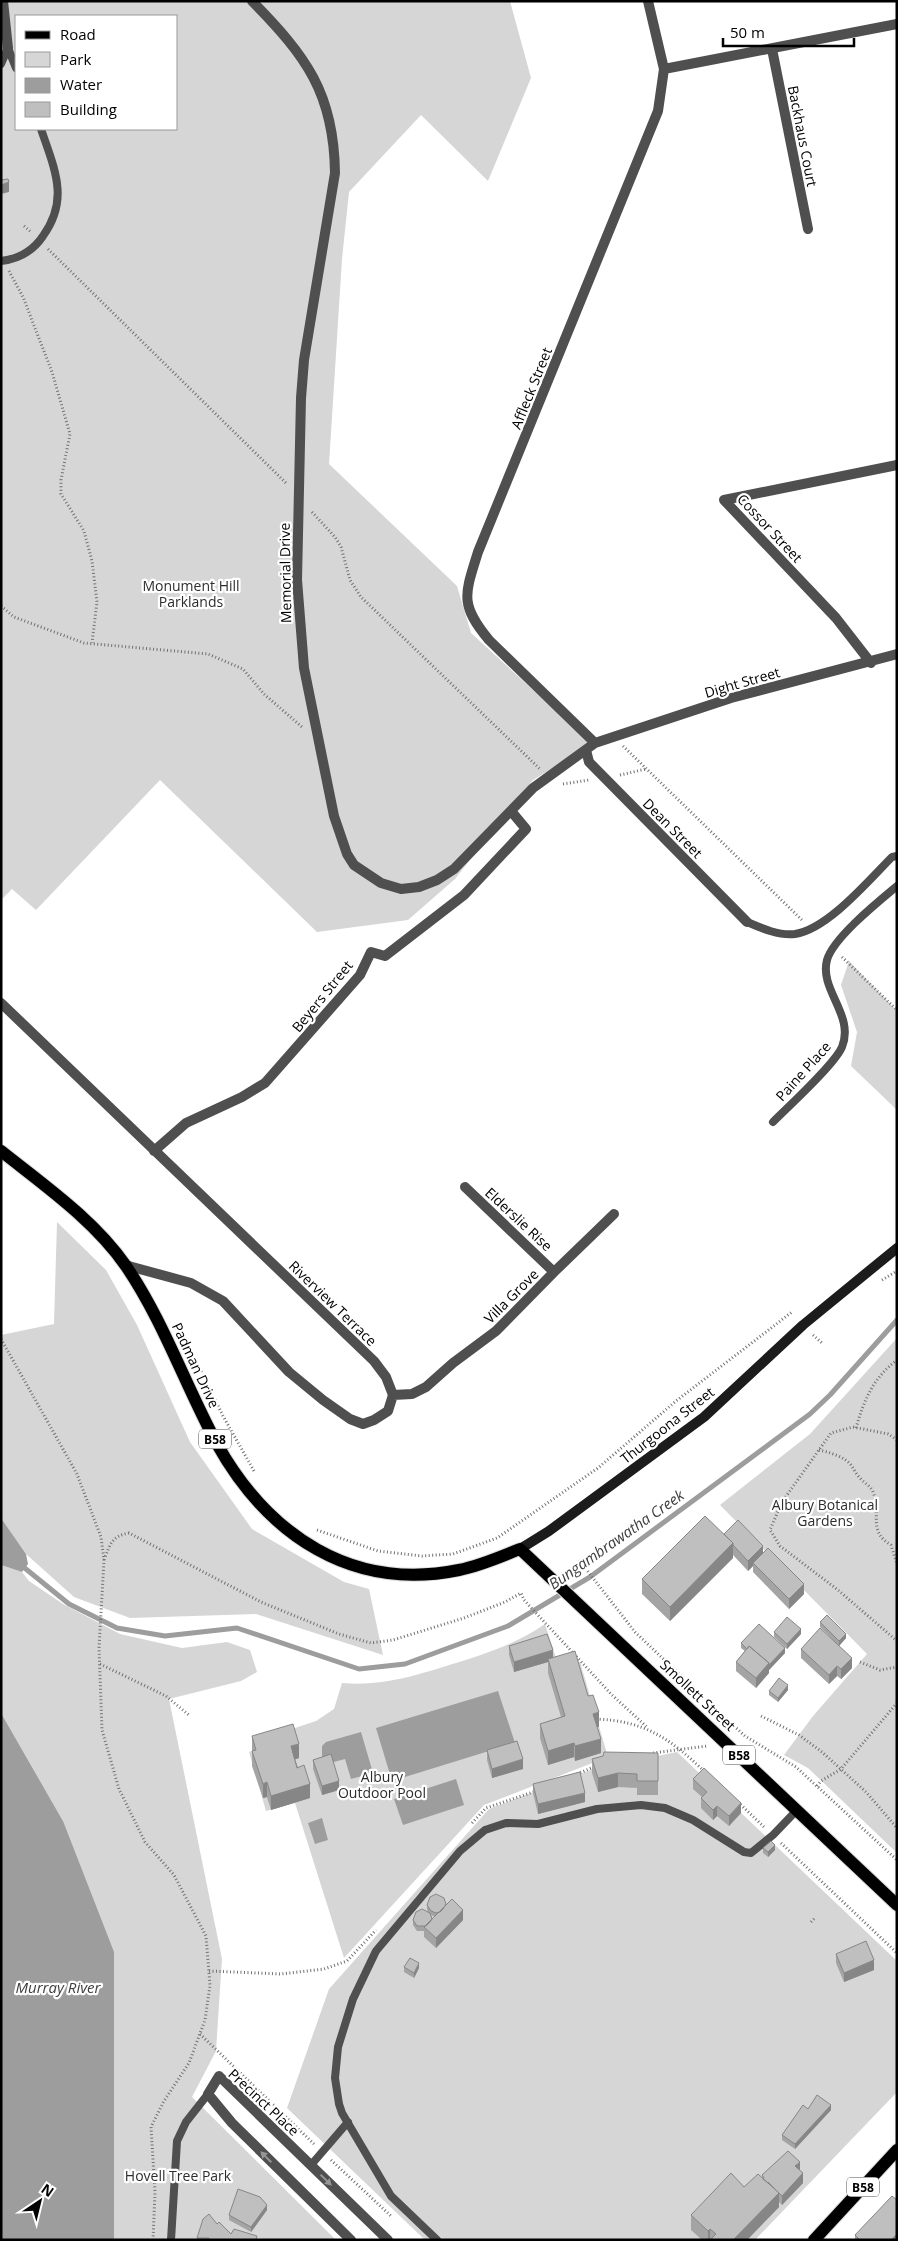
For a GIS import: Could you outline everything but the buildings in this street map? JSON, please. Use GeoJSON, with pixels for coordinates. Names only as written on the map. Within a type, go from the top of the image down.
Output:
{"type":"FeatureCollection","features":[{"type":"Feature","properties":{"kind":"main road","name":"Padman Drive"},"geometry":{"type":"LineString","coordinates":[[1,1151],[87,1222],[125,1265],[164,1332],[201,1412],[236,1475],[256,1502],[283,1527],[308,1545],[337,1560],[370,1570],[399,1574],[430,1574],[460,1570],[520,1549]]}},
{"type":"Feature","properties":{"kind":"main road","name":"Thurgoona Street"},"geometry":{"type":"LineString","coordinates":[[520,1549],[549,1531],[704,1417],[803,1325],[897,1248]]}},
{"type":"Feature","properties":{"kind":"main road","name":"Thurgoona Street"},"geometry":{"type":"LineString","coordinates":[[867,1272],[897,1256]]}},
{"type":"Feature","properties":{"kind":"main road","name":"Smollett Street"},"geometry":{"type":"LineString","coordinates":[[520,1549],[897,1905]]}},
{"type":"Feature","properties":{"kind":"main road","name":"B58"},"geometry":{"type":"LineString","coordinates":[[814,2240],[897,2150]]}},
{"type":"Feature","properties":{"kind":"street"},"geometry":{"type":"LineString","coordinates":[[3,1],[8,48]]}},
{"type":"Feature","properties":{"kind":"street","name":"Memorial Drive"},"geometry":{"type":"LineString","coordinates":[[252,1],[298,50],[310,68],[331,122],[335,147],[335,173],[304,360],[301,398],[297,571],[304,668],[334,816],[347,854],[354,865],[381,883],[401,889],[418,887],[437,880],[454,869],[547,776],[596,743]]}},
{"type":"Feature","properties":{"kind":"street","name":"Affleck Street"},"geometry":{"type":"LineString","coordinates":[[596,743],[489,640],[474,622],[467,604],[467,587],[478,552],[658,111],[664,69],[648,1]]}},
{"type":"Feature","properties":{"kind":"street"},"geometry":{"type":"LineString","coordinates":[[664,69],[897,24]]}},
{"type":"Feature","properties":{"kind":"street","name":"Backhaus Court"},"geometry":{"type":"LineString","coordinates":[[772,49],[808,229]]}},
{"type":"Feature","properties":{"kind":"street","name":"Cossor Street"},"geometry":{"type":"LineString","coordinates":[[871,663],[836,618],[724,500],[897,465]]}},
{"type":"Feature","properties":{"kind":"street","name":"Dight Street"},"geometry":{"type":"LineString","coordinates":[[596,743],[731,698],[871,663],[897,654]]}},
{"type":"Feature","properties":{"kind":"street","name":"Dean Street"},"geometry":{"type":"LineString","coordinates":[[586,750],[589,762],[746,922]]}},
{"type":"Feature","properties":{"kind":"street","name":"Beyers Street"},"geometry":{"type":"LineString","coordinates":[[154,1151],[186,1123],[242,1097],[265,1083],[360,975],[371,952],[385,956],[464,895],[526,829],[511,811]]}},
{"type":"Feature","properties":{"kind":"street","name":"Riverview Terrace"},"geometry":{"type":"LineString","coordinates":[[1,1003],[374,1361],[386,1377],[393,1395]]}},
{"type":"Feature","properties":{"kind":"street","name":"Elderslie Rise"},"geometry":{"type":"LineString","coordinates":[[465,1187],[554,1272]]}},
{"type":"Feature","properties":{"kind":"street","name":"Villa Grove"},"geometry":{"type":"LineString","coordinates":[[393,1395],[412,1394],[426,1387],[453,1363],[496,1332],[614,1214]]}},
{"type":"Feature","properties":{"kind":"street"},"geometry":{"type":"LineString","coordinates":[[125,1265],[190,1282],[223,1301],[289,1372],[350,1419],[363,1424],[374,1420],[388,1411],[393,1395]]}},
{"type":"Feature","properties":{"kind":"street","name":"Precinct Place"},"geometry":{"type":"LineString","coordinates":[[208,2094],[219,2076],[388,2240]]}},
{"type":"Feature","properties":{"kind":"street"},"geometry":{"type":"LineString","coordinates":[[208,2094],[232,2123],[351,2240]]}},
{"type":"Feature","properties":{"kind":"lane"},"geometry":{"type":"LineString","coordinates":[[1,64],[8,48]]}},
{"type":"Feature","properties":{"kind":"lane"},"geometry":{"type":"LineString","coordinates":[[8,48],[15,66]]}},
{"type":"Feature","properties":{"kind":"lane"},"geometry":{"type":"LineString","coordinates":[[3,261],[22,256],[32,248],[49,228],[56,211],[58,186],[40,130]]}},
{"type":"Feature","properties":{"kind":"lane"},"geometry":{"type":"LineString","coordinates":[[746,922],[769,931],[795,934],[807,929],[831,915],[892,858],[897,856]]}},
{"type":"Feature","properties":{"kind":"lane","name":"Paine Place"},"geometry":{"type":"LineString","coordinates":[[773,1122],[842,1048],[846,1024],[828,982],[826,960],[841,937],[897,886]]}},
{"type":"Feature","properties":{"kind":"lane"},"geometry":{"type":"LineString","coordinates":[[437,2240],[391,2196],[342,2113],[335,2078],[338,2047],[353,1999],[376,1951],[460,1851],[484,1830],[506,1823],[538,1824],[596,1809],[641,1805],[665,1808],[693,1820],[748,1853],[773,1835],[797,1810]]}},
{"type":"Feature","properties":{"kind":"lane"},"geometry":{"type":"LineString","coordinates":[[171,2240],[177,2141],[186,2122],[208,2094]]}},
{"type":"Feature","properties":{"kind":"lane"},"geometry":{"type":"LineString","coordinates":[[311,2165],[321,2151],[348,2122]]}},
{"type":"Feature","properties":{"kind":"path"},"geometry":{"type":"LineString","coordinates":[[50,251],[280,477]]}},
{"type":"Feature","properties":{"kind":"path"},"geometry":{"type":"LineString","coordinates":[[3,261],[23,297],[52,372],[70,434],[61,480],[61,494],[84,531],[92,561],[97,602],[92,644]]}},
{"type":"Feature","properties":{"kind":"path"},"geometry":{"type":"LineString","coordinates":[[314,514],[335,537],[341,547],[350,580],[361,597],[547,776],[558,784],[605,778],[646,768]]}},
{"type":"Feature","properties":{"kind":"path"},"geometry":{"type":"LineString","coordinates":[[1,606],[14,617],[40,628],[92,644],[208,654],[243,669],[264,694],[319,740]]}},
{"type":"Feature","properties":{"kind":"path"},"geometry":{"type":"LineString","coordinates":[[614,737],[802,918],[807,929]]}},
{"type":"Feature","properties":{"kind":"path"},"geometry":{"type":"LineString","coordinates":[[846,960],[897,1010]]}},
{"type":"Feature","properties":{"kind":"path"},"geometry":{"type":"LineString","coordinates":[[310,1525],[346,1542],[378,1552],[422,1556],[453,1554],[496,1538],[598,1468],[676,1401],[792,1312]]}},
{"type":"Feature","properties":{"kind":"path"},"geometry":{"type":"LineString","coordinates":[[177,1323],[223,1416],[259,1480]]}},
{"type":"Feature","properties":{"kind":"path"},"geometry":{"type":"LineString","coordinates":[[812,1335],[822,1343]]}},
{"type":"Feature","properties":{"kind":"path"},"geometry":{"type":"LineString","coordinates":[[1,1339],[77,1474],[102,1537],[104,1560],[100,1638],[102,1730],[119,1789],[145,1842],[174,1875],[206,1936],[210,1985],[205,2020],[189,2063],[164,2101],[151,2127],[156,2192],[153,2240]]}},
{"type":"Feature","properties":{"kind":"path"},"geometry":{"type":"LineString","coordinates":[[856,1428],[865,1399],[872,1386],[897,1360]]}},
{"type":"Feature","properties":{"kind":"path"},"geometry":{"type":"LineString","coordinates":[[897,1440],[888,1434],[856,1428],[831,1433],[782,1502],[770,1530],[780,1546],[838,1590],[897,1640]]}},
{"type":"Feature","properties":{"kind":"path"},"geometry":{"type":"LineString","coordinates":[[819,1450],[829,1452],[849,1463],[859,1477],[871,1488],[876,1504],[877,1530],[884,1541],[891,1545],[897,1564]]}},
{"type":"Feature","properties":{"kind":"path"},"geometry":{"type":"LineString","coordinates":[[104,1560],[111,1540],[119,1535],[129,1533],[261,1602],[339,1634],[371,1643],[393,1640],[464,1618],[505,1602],[521,1593],[524,1600],[612,1695],[648,1728],[680,1748],[709,1775]]}},
{"type":"Feature","properties":{"kind":"path"},"geometry":{"type":"LineString","coordinates":[[579,1560],[641,1638],[745,1736],[796,1767],[897,1860]]}},
{"type":"Feature","properties":{"kind":"path"},"geometry":{"type":"LineString","coordinates":[[860,1662],[880,1670],[897,1667]]}},
{"type":"Feature","properties":{"kind":"path"},"geometry":{"type":"LineString","coordinates":[[100,1664],[166,1696],[190,1716]]}},
{"type":"Feature","properties":{"kind":"path"},"geometry":{"type":"LineString","coordinates":[[817,1786],[821,1781],[841,1769],[897,1703]]}},
{"type":"Feature","properties":{"kind":"path"},"geometry":{"type":"LineString","coordinates":[[762,1716],[799,1735],[841,1769],[866,1792],[897,1828]]}},
{"type":"Feature","properties":{"kind":"path"},"geometry":{"type":"LineString","coordinates":[[596,1719],[630,1722],[648,1728]]}},
{"type":"Feature","properties":{"kind":"path"},"geometry":{"type":"LineString","coordinates":[[680,1748],[727,1744]]}},
{"type":"Feature","properties":{"kind":"path"},"geometry":{"type":"LineString","coordinates":[[737,1802],[897,1953]]}},
{"type":"Feature","properties":{"kind":"path"},"geometry":{"type":"LineString","coordinates":[[811,1922],[815,1918]]}},
{"type":"Feature","properties":{"kind":"path"},"geometry":{"type":"LineString","coordinates":[[209,1971],[281,1974],[324,1969]]}},
{"type":"Feature","properties":{"kind":"path"},"geometry":{"type":"LineString","coordinates":[[200,2034],[396,2221]]}},
{"type":"Feature","properties":{"kind":"green space","name":"Monument Hill Parklands"},"geometry":{"type":"Polygon","coordinates":[[[1,1],[510,1],[531,78],[488,181],[421,115],[349,192],[342,259],[329,464],[457,586],[471,633],[592,744],[533,780],[455,879],[408,920],[317,932],[160,780],[36,910],[12,889],[1,900],[1,1]]]}},
{"type":"Feature","properties":{"kind":"green space"},"geometry":{"type":"Polygon","coordinates":[[[849,961],[897,1011],[897,1110],[851,1066],[857,1032],[841,985],[849,961]]]}},
{"type":"Feature","properties":{"kind":"green space"},"geometry":{"type":"Polygon","coordinates":[[[57,1222],[106,1270],[137,1325],[190,1442],[252,1529],[344,1582],[369,1589],[383,1655],[256,1614],[130,1618],[74,1597],[26,1554],[1,1518],[1,1335],[54,1324],[57,1222]]]}},
{"type":"Feature","properties":{"kind":"green space","name":"Albury Botanical Gardens"},"geometry":{"type":"Polygon","coordinates":[[[897,1338],[897,1853],[808,1768],[784,1755],[813,1716],[867,1654],[720,1505],[810,1434],[897,1338]]]}},
{"type":"Feature","properties":{"kind":"green space","name":"Hovell Tree Park"},"geometry":{"type":"Polygon","coordinates":[[[1,1565],[22,1572],[29,1581],[63,1604],[120,1634],[182,1648],[227,1642],[250,1650],[257,1672],[241,1681],[169,1699],[222,1959],[216,2051],[192,2097],[336,2240],[113,2240],[113,2140],[63,1821],[1,1713],[1,1565]]]}},
{"type":"Feature","properties":{"kind":"green space","name":"Albury Outdoor Pool"},"geometry":{"type":"Polygon","coordinates":[[[545,1624],[559,1667],[580,1662],[608,1757],[484,1805],[344,1958],[295,1803],[266,1811],[249,1752],[280,1742],[277,1734],[316,1721],[334,1709],[342,1683],[381,1682],[430,1671],[496,1650],[545,1624]]]}},
{"type":"Feature","properties":{"kind":"green space"},"geometry":{"type":"Polygon","coordinates":[[[677,1752],[897,1961],[897,2092],[755,2240],[425,2240],[287,2108],[329,1989],[489,1809],[593,1769],[677,1752]]]}},
{"type":"Feature","properties":{"kind":"water"},"geometry":{"type":"Polygon","coordinates":[[[1,1518],[26,1554],[28,1564],[22,1572],[1,1565],[1,1518]]]}},
{"type":"Feature","properties":{"kind":"water"},"geometry":{"type":"Polygon","coordinates":[[[498,1691],[515,1743],[392,1781],[376,1728],[498,1691]]]}},
{"type":"Feature","properties":{"kind":"water","name":"Murray River"},"geometry":{"type":"Polygon","coordinates":[[[1,1713],[63,1821],[114,1952],[114,2240],[1,2240],[1,1713]]]}},
{"type":"Feature","properties":{"kind":"water"},"geometry":{"type":"Polygon","coordinates":[[[361,1732],[373,1773],[351,1779],[345,1759],[330,1763],[322,1758],[322,1746],[326,1742],[361,1732]]]}},
{"type":"Feature","properties":{"kind":"water"},"geometry":{"type":"Polygon","coordinates":[[[456,1779],[464,1805],[403,1825],[394,1799],[456,1779]]]}},
{"type":"Feature","properties":{"kind":"water"},"geometry":{"type":"Polygon","coordinates":[[[322,1818],[328,1840],[315,1844],[308,1823],[322,1818]]]}},
{"type":"Feature","properties":{"kind":"waterway","name":"Bungambrawatha Creek"},"geometry":{"type":"LineString","coordinates":[[21,1565],[69,1604],[117,1628],[165,1636],[237,1628],[359,1669],[405,1664],[508,1626],[590,1577],[810,1414],[830,1395],[897,1320]]}}]}
